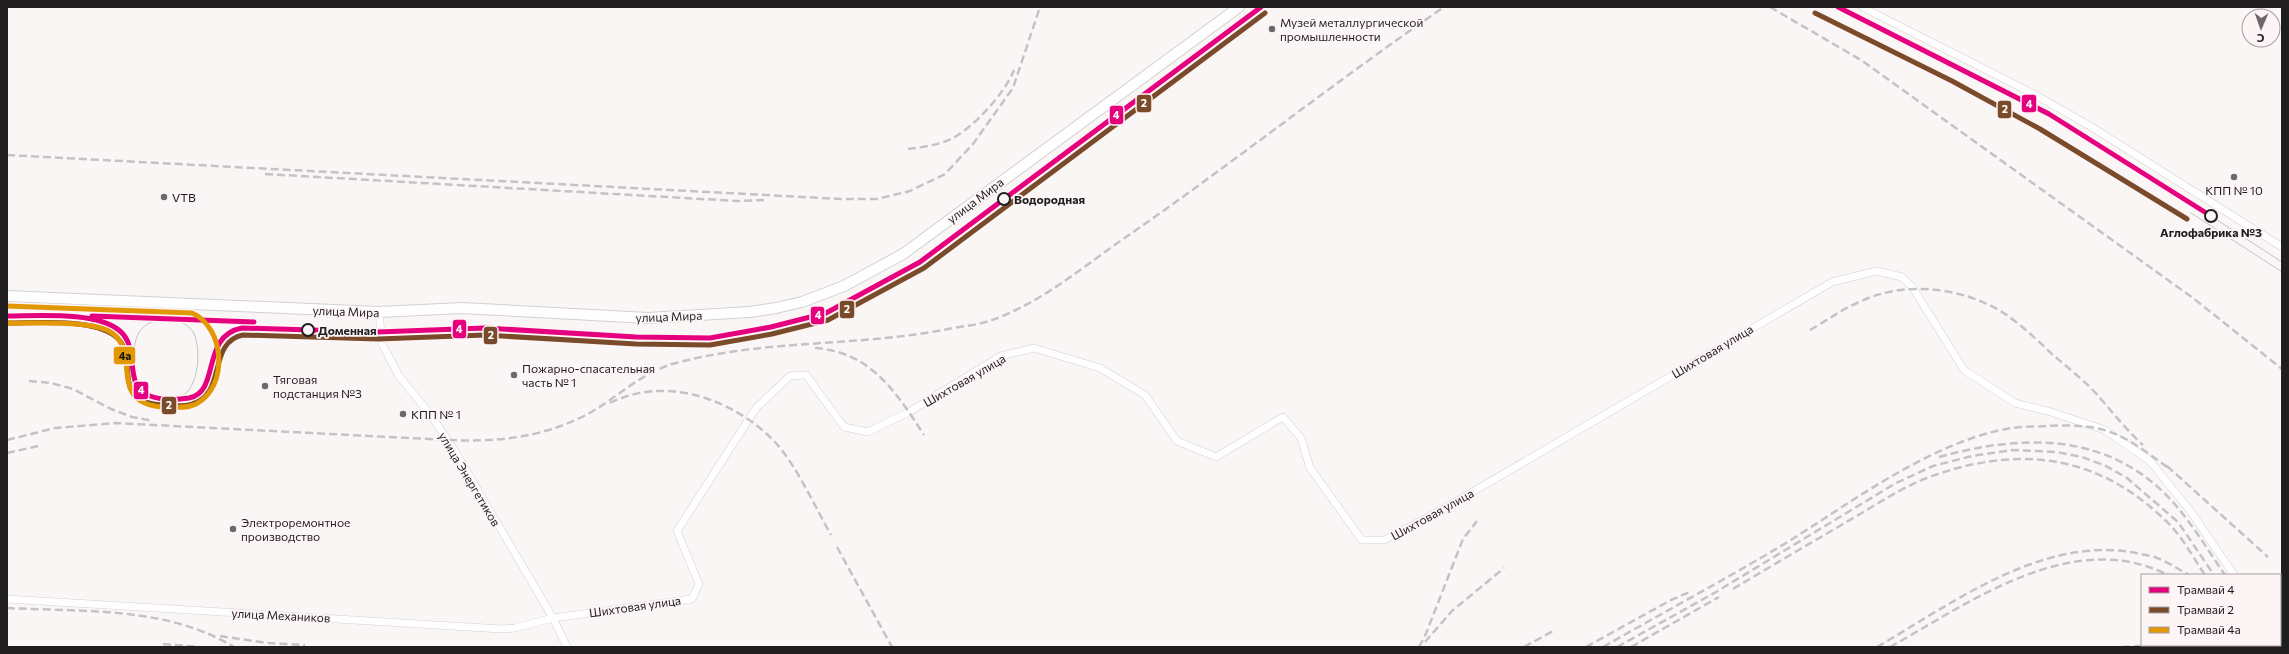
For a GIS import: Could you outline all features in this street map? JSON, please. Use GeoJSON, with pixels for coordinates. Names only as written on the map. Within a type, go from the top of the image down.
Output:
{"type":"FeatureCollection","features":[{"type":"Feature","properties":{"kind":"main road","name":"улица Мира"},"geometry":{"type":"LineString","coordinates":[[7,296],[379,312],[462,308],[648,318],[776,308],[844,286],[903,254],[1239,7]]}},
{"type":"Feature","properties":{"kind":"street"},"geometry":{"type":"LineString","coordinates":[[1862,7],[2032,93],[2083,122],[2282,247]]}},
{"type":"Feature","properties":{"kind":"street","name":"Шихтовая улица"},"geometry":{"type":"LineString","coordinates":[[553,618],[692,599],[699,584],[676,531],[756,408],[790,376],[806,375],[844,427],[868,432],[909,412],[1001,356],[1034,348],[1100,368],[1145,395],[1177,440],[1216,457],[1283,416],[1301,438],[1310,468],[1362,540],[1384,540],[1445,508],[1762,321],[1832,282],[1877,271],[1902,277],[1913,288],[1964,370],[2015,403],[2051,412],[2105,430],[2150,461],[2191,512],[2233,574]]}},
{"type":"Feature","properties":{"kind":"street","name":"улица Энергетиков"},"geometry":{"type":"LineString","coordinates":[[379,312],[382,344],[399,376],[430,414],[453,448],[553,618],[568,647]]}},
{"type":"Feature","properties":{"kind":"street","name":"улица Механиков"},"geometry":{"type":"LineString","coordinates":[[7,599],[502,629],[515,628],[553,618]]}},
{"type":"Feature","properties":{"kind":"tram line","name":"4"},"geometry":{"type":"LineString","coordinates":[[7,316],[50,315],[82,317],[97,320],[110,325],[120,331],[130,347],[136,384],[142,391],[150,396],[169,399],[189,398],[199,394],[205,386],[215,352],[220,341],[229,333],[242,328],[378,332],[485,328],[636,337],[710,338],[771,327],[826,313],[920,262],[1261,7]]}},
{"type":"Feature","properties":{"kind":"tram line","name":"4"},"geometry":{"type":"LineString","coordinates":[[1838,7],[2049,114],[2211,216]]}},
{"type":"Feature","properties":{"kind":"tram line","name":"2"},"geometry":{"type":"LineString","coordinates":[[7,323],[48,322],[78,324],[105,330],[115,336],[123,345],[126,355],[130,387],[135,396],[145,402],[177,406],[185,406],[203,399],[210,390],[225,347],[232,340],[243,335],[378,339],[485,335],[636,344],[710,345],[772,334],[828,320],[924,268],[1265,13]]}},
{"type":"Feature","properties":{"kind":"tram line","name":"2"},"geometry":{"type":"LineString","coordinates":[[1815,13],[1952,81],[2040,129],[2187,219]]}},
{"type":"Feature","properties":{"kind":"tram line"},"geometry":{"type":"LineString","coordinates":[[2191,213],[2282,272]]}},
{"type":"Feature","properties":{"kind":"tram line"},"geometry":{"type":"LineString","coordinates":[[2211,216],[2282,262]]}},
{"type":"Feature","properties":{"kind":"tram line","name":"4а"},"geometry":{"type":"LineString","coordinates":[[7,306],[192,313],[203,320],[211,331],[216,343],[219,357],[218,371],[214,385],[207,396],[196,404],[188,407],[163,407],[145,403],[135,396],[129,386],[123,349],[118,338],[107,330],[85,325],[58,323],[7,323]]}},
{"type":"Feature","properties":{"kind":"tram line","name":"4"},"geometry":{"type":"LineString","coordinates":[[92,316],[254,322]]}},
{"type":"Feature","properties":{"kind":"tram line"},"geometry":{"type":"LineString","coordinates":[[133,360],[135,344],[139,332],[148,324],[163,319]]}},
{"type":"Feature","properties":{"kind":"tram line"},"geometry":{"type":"LineString","coordinates":[[165,399],[180,396],[188,391],[195,378],[198,362],[196,338],[193,332],[186,325],[172,319]]}},
{"type":"Feature","properties":{"kind":"railway"},"geometry":{"type":"LineString","coordinates":[[7,155],[841,199],[877,199],[910,191],[945,174],[973,144],[1013,88],[1040,7]]}},
{"type":"Feature","properties":{"kind":"railway"},"geometry":{"type":"LineString","coordinates":[[7,440],[55,428],[115,423],[448,440],[483,440],[518,437],[551,429],[584,416],[651,373],[676,363],[710,355],[743,350],[777,346],[880,339],[914,335],[987,322],[1028,304],[1062,283],[1444,7]]}},
{"type":"Feature","properties":{"kind":"railway"},"geometry":{"type":"LineString","coordinates":[[1770,7],[1861,60],[2193,298],[2282,369]]}},
{"type":"Feature","properties":{"kind":"railway"},"geometry":{"type":"LineString","coordinates":[[908,149],[943,142],[962,133],[971,126],[997,98],[1004,89],[1014,70]]}},
{"type":"Feature","properties":{"kind":"railway"},"geometry":{"type":"LineString","coordinates":[[265,174],[737,201],[764,200]]}},
{"type":"Feature","properties":{"kind":"railway"},"geometry":{"type":"LineString","coordinates":[[1810,330],[1851,306],[1874,296],[1892,291],[1928,289],[1964,295],[1997,309],[2019,325],[2090,387],[2143,445]]}},
{"type":"Feature","properties":{"kind":"railway"},"geometry":{"type":"LineString","coordinates":[[815,348],[835,351],[852,357],[867,366],[892,390],[924,435]]}},
{"type":"Feature","properties":{"kind":"railway"},"geometry":{"type":"LineString","coordinates":[[29,381],[51,383],[73,389],[111,409],[132,417],[153,421]]}},
{"type":"Feature","properties":{"kind":"railway"},"geometry":{"type":"LineString","coordinates":[[610,403],[631,395],[653,391],[676,392],[698,396],[719,403],[739,413],[757,426],[782,450],[805,486],[831,535]]}},
{"type":"Feature","properties":{"kind":"railway"},"geometry":{"type":"LineString","coordinates":[[1603,647],[1786,543],[1894,475],[1953,445],[1983,435],[2021,427],[2084,426],[2097,428],[2113,433],[2131,442],[2170,469]]}},
{"type":"Feature","properties":{"kind":"railway"},"geometry":{"type":"LineString","coordinates":[[1939,457],[1994,445],[2022,443],[2049,443],[2076,446],[2102,454],[2128,465],[2163,492],[2192,526],[2224,574]]}},
{"type":"Feature","properties":{"kind":"railway"},"geometry":{"type":"LineString","coordinates":[[7,453],[38,446]]}},
{"type":"Feature","properties":{"kind":"railway"},"geometry":{"type":"LineString","coordinates":[[1617,647],[1716,592],[1896,483],[1933,466],[1972,456],[2012,450],[2057,452],[2082,457],[2106,466],[2127,478],[2178,522],[2213,574]]}},
{"type":"Feature","properties":{"kind":"railway"},"geometry":{"type":"LineString","coordinates":[[1733,589],[1885,499],[1917,482],[1938,474],[1971,465],[2003,460],[2033,459],[2063,463],[2092,472],[2119,485],[2146,503],[2176,531],[2204,574]]}},
{"type":"Feature","properties":{"kind":"railway"},"geometry":{"type":"LineString","coordinates":[[2167,466],[2268,557]]}},
{"type":"Feature","properties":{"kind":"railway"},"geometry":{"type":"LineString","coordinates":[[1419,647],[1425,636],[1463,539],[1477,521]]}},
{"type":"Feature","properties":{"kind":"railway"},"geometry":{"type":"LineString","coordinates":[[837,547],[892,647]]}},
{"type":"Feature","properties":{"kind":"railway"},"geometry":{"type":"LineString","coordinates":[[1877,647],[1936,611],[2000,577],[2033,563],[2067,554],[2101,550],[2136,553],[2152,556],[2187,574]]}},
{"type":"Feature","properties":{"kind":"railway"},"geometry":{"type":"LineString","coordinates":[[1890,647],[1988,592],[2023,576],[2059,565],[2095,560],[2132,562],[2165,574]]}},
{"type":"Feature","properties":{"kind":"railway"},"geometry":{"type":"LineString","coordinates":[[1425,642],[1452,611],[1504,568]]}},
{"type":"Feature","properties":{"kind":"railway"},"geometry":{"type":"LineString","coordinates":[[1586,647],[1671,600],[1692,591]]}},
{"type":"Feature","properties":{"kind":"railway"},"geometry":{"type":"LineString","coordinates":[[1631,647],[1719,597]]}},
{"type":"Feature","properties":{"kind":"railway"},"geometry":{"type":"LineString","coordinates":[[7,608],[94,611],[153,618],[181,624],[208,634],[234,647]]}},
{"type":"Feature","properties":{"kind":"railway"},"geometry":{"type":"LineString","coordinates":[[1524,647],[1555,630]]}},
{"type":"Feature","properties":{"kind":"railway"},"geometry":{"type":"LineString","coordinates":[[220,636],[267,643],[305,645]]}},
{"type":"Feature","properties":{"kind":"railway"},"geometry":{"type":"LineString","coordinates":[[163,644],[200,647]]}},
{"type":"Feature","properties":{"kind":"railway"},"geometry":{"type":"LineString","coordinates":[[2122,647],[2141,646]]}},
{"type":"Feature","properties":{"kind":"railway"},"geometry":{"type":"LineString","coordinates":[[2177,646],[2184,647]]}},
{"type":"Feature","properties":{"kind":"place","name":"Музей металлургической промышленности"},"geometry":{"type":"Point","coordinates":[1272,29]}},
{"type":"Feature","properties":{"kind":"place","name":"КПП № 10"},"geometry":{"type":"Point","coordinates":[2234,177]}},
{"type":"Feature","properties":{"kind":"place","name":"VTB"},"geometry":{"type":"Point","coordinates":[164,197]}},
{"type":"Feature","properties":{"kind":"place","name":"Водородная"},"geometry":{"type":"Point","coordinates":[1004,199]}},
{"type":"Feature","properties":{"kind":"place","name":"Аглофабрика №3"},"geometry":{"type":"Point","coordinates":[2211,216]}},
{"type":"Feature","properties":{"kind":"place","name":"Доменная"},"geometry":{"type":"Point","coordinates":[308,330]}},
{"type":"Feature","properties":{"kind":"place","name":"Пожарно-спасательная часть № 1"},"geometry":{"type":"Point","coordinates":[514,375]}},
{"type":"Feature","properties":{"kind":"place","name":"Тяговая подстанция №3"},"geometry":{"type":"Point","coordinates":[265,386]}},
{"type":"Feature","properties":{"kind":"place","name":"КПП № 1"},"geometry":{"type":"Point","coordinates":[403,414]}},
{"type":"Feature","properties":{"kind":"place","name":"Электроремонтное производство"},"geometry":{"type":"Point","coordinates":[233,529]}}]}
